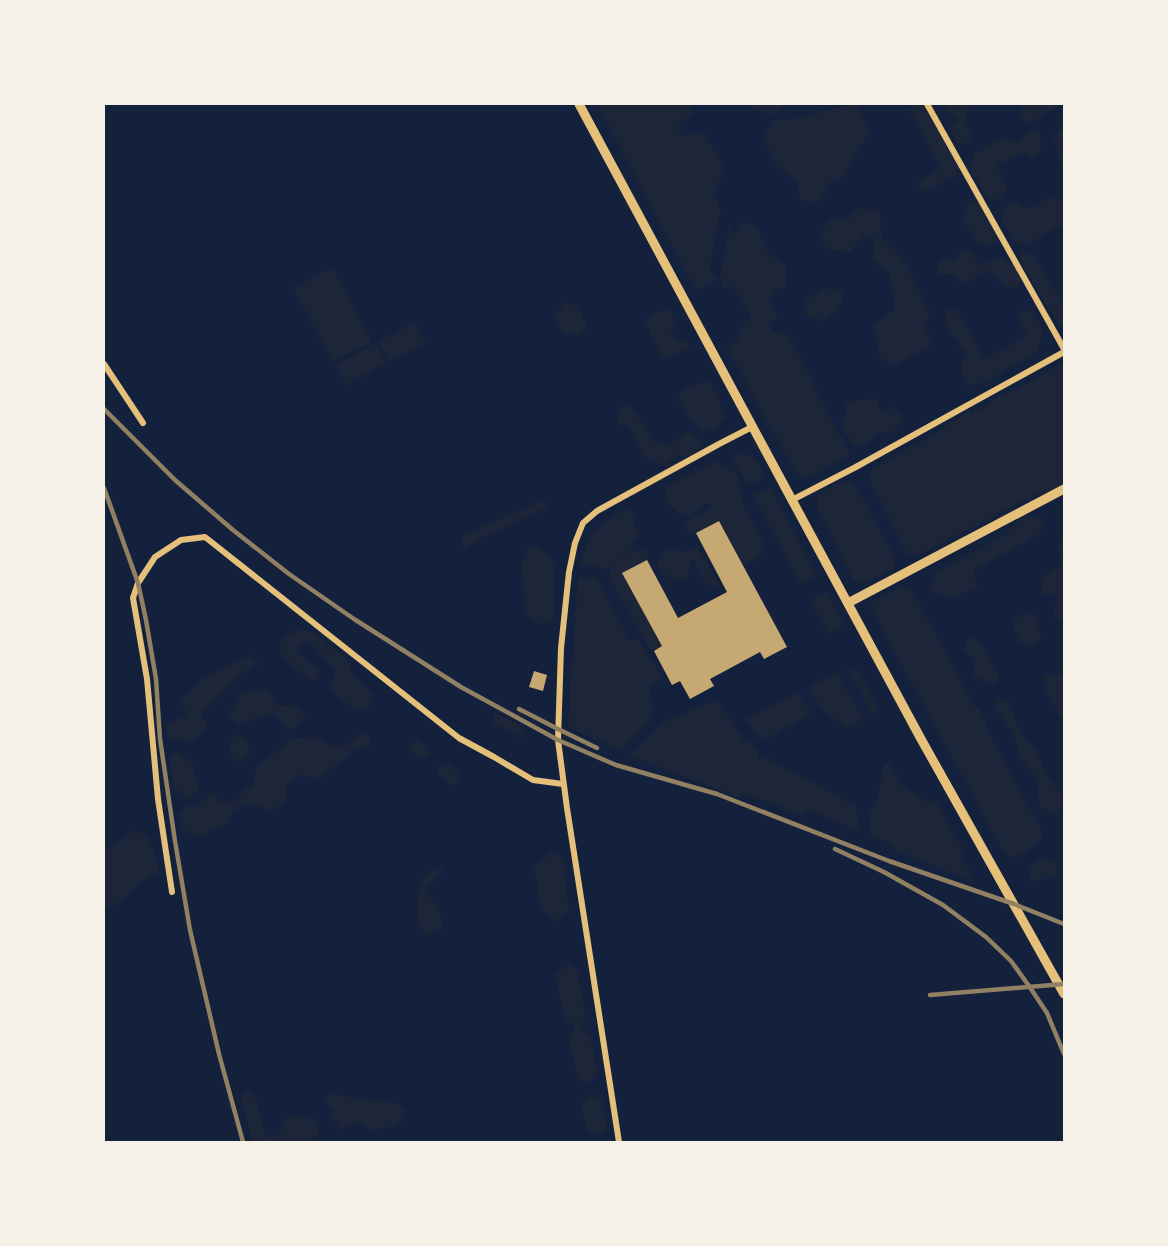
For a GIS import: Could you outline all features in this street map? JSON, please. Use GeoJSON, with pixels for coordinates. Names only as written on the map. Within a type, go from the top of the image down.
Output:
{"type":"FeatureCollection","features":[{"type":"Feature","properties":{"kind":"street"},"geometry":{"type":"LineString","coordinates":[[579,104],[927,749],[1065,994]]}},
{"type":"Feature","properties":{"kind":"street"},"geometry":{"type":"LineString","coordinates":[[792,500],[1065,351],[927,104]]}},
{"type":"Feature","properties":{"kind":"street"},"geometry":{"type":"LineString","coordinates":[[104,364],[143,423]]}},
{"type":"Feature","properties":{"kind":"street"},"geometry":{"type":"LineString","coordinates":[[619,1143],[558,740],[561,648],[569,572],[575,543],[583,523],[597,511],[752,428]]}},
{"type":"Feature","properties":{"kind":"street"},"geometry":{"type":"LineString","coordinates":[[848,603],[1065,489]]}},
{"type":"Feature","properties":{"kind":"street"},"geometry":{"type":"LineString","coordinates":[[172,892],[158,799],[147,679],[133,598],[138,583],[155,557],[181,540],[205,537],[459,738],[533,780],[563,784]]}},
{"type":"Feature","properties":{"kind":"shaded area"},"geometry":{"type":"Polygon","coordinates":[[[597,104],[690,104],[694,112],[677,127],[682,137],[703,132],[725,168],[714,193],[722,215],[719,217],[710,269],[718,279],[696,291],[597,104]]]}},
{"type":"Feature","properties":{"kind":"shaded area"},"geometry":{"type":"Polygon","coordinates":[[[746,104],[788,104],[770,116],[746,104]]]}},
{"type":"Feature","properties":{"kind":"shaded area"},"geometry":{"type":"Polygon","coordinates":[[[856,104],[870,131],[842,178],[831,182],[818,203],[800,200],[797,181],[777,166],[763,138],[775,119],[794,119],[856,104]]]}},
{"type":"Feature","properties":{"kind":"shaded area"},"geometry":{"type":"Polygon","coordinates":[[[913,104],[931,104],[962,162],[955,176],[927,191],[918,188],[920,181],[941,168],[910,110],[913,104]]]}},
{"type":"Feature","properties":{"kind":"shaded area"},"geometry":{"type":"Polygon","coordinates":[[[943,104],[966,104],[968,106],[964,121],[973,135],[971,143],[957,143],[950,128],[958,118],[947,113],[943,104]]]}},
{"type":"Feature","properties":{"kind":"shaded area"},"geometry":{"type":"Polygon","coordinates":[[[1021,104],[1061,104],[1030,124],[1019,117],[1021,104]]]}},
{"type":"Feature","properties":{"kind":"shaded area"},"geometry":{"type":"Polygon","coordinates":[[[1064,126],[1064,166],[1061,164],[1054,137],[1064,126]]]}},
{"type":"Feature","properties":{"kind":"shaded area"},"geometry":{"type":"Polygon","coordinates":[[[1031,129],[1040,134],[1041,150],[1034,158],[1024,152],[997,165],[1007,188],[1000,199],[989,200],[970,169],[974,154],[1004,138],[1019,143],[1031,129]]]}},
{"type":"Feature","properties":{"kind":"shaded area"},"geometry":{"type":"Polygon","coordinates":[[[1053,196],[1064,201],[1064,223],[1028,245],[1014,241],[1001,219],[1006,207],[1015,202],[1027,209],[1053,196]]]}},
{"type":"Feature","properties":{"kind":"shaded area"},"geometry":{"type":"Polygon","coordinates":[[[968,202],[985,203],[1003,235],[991,246],[978,243],[962,218],[968,202]]]}},
{"type":"Feature","properties":{"kind":"shaded area"},"geometry":{"type":"Polygon","coordinates":[[[857,208],[879,210],[882,237],[906,263],[930,315],[924,326],[933,344],[893,366],[879,356],[874,325],[894,309],[890,274],[873,259],[874,238],[864,235],[850,252],[827,249],[819,235],[830,219],[848,220],[857,208]]]}},
{"type":"Feature","properties":{"kind":"shaded area"},"geometry":{"type":"Polygon","coordinates":[[[742,223],[757,226],[768,253],[786,266],[786,285],[773,294],[770,304],[779,320],[765,320],[770,323],[773,332],[786,333],[790,339],[850,455],[810,477],[801,476],[794,469],[727,348],[740,340],[738,335],[743,324],[751,318],[733,287],[723,287],[720,272],[729,225],[735,236],[742,223]]]}},
{"type":"Feature","properties":{"kind":"shaded area"},"geometry":{"type":"Polygon","coordinates":[[[961,250],[972,251],[979,266],[1000,256],[1014,265],[1022,278],[1017,288],[1004,286],[990,270],[961,285],[954,274],[938,274],[938,263],[947,258],[955,261],[961,250]]]}},
{"type":"Feature","properties":{"kind":"shaded area"},"geometry":{"type":"Polygon","coordinates":[[[1022,251],[1032,253],[1064,306],[1064,328],[1059,326],[1020,261],[1022,251]]]}},
{"type":"Feature","properties":{"kind":"shaded area"},"geometry":{"type":"Polygon","coordinates":[[[332,267],[372,341],[333,362],[293,288],[332,267]]]}},
{"type":"Feature","properties":{"kind":"shaded area"},"geometry":{"type":"Polygon","coordinates":[[[825,288],[843,292],[839,310],[820,321],[803,313],[806,300],[825,288]]]}},
{"type":"Feature","properties":{"kind":"shaded area"},"geometry":{"type":"Polygon","coordinates":[[[565,303],[578,306],[587,327],[578,336],[563,333],[554,317],[565,303]]]}},
{"type":"Feature","properties":{"kind":"shaded area"},"geometry":{"type":"Polygon","coordinates":[[[947,308],[957,310],[984,359],[1027,336],[1018,320],[1021,311],[1033,311],[1044,332],[1036,353],[983,383],[967,385],[961,370],[965,352],[944,322],[947,308]]]}},
{"type":"Feature","properties":{"kind":"shaded area"},"geometry":{"type":"Polygon","coordinates":[[[663,309],[671,311],[675,321],[671,333],[678,341],[686,342],[690,348],[663,359],[644,320],[663,309]]]}},
{"type":"Feature","properties":{"kind":"shaded area"},"geometry":{"type":"Polygon","coordinates":[[[415,322],[425,343],[389,362],[378,342],[415,322]]]}},
{"type":"Feature","properties":{"kind":"shaded area"},"geometry":{"type":"Polygon","coordinates":[[[375,343],[386,363],[346,385],[336,365],[375,343]]]}},
{"type":"Feature","properties":{"kind":"shaded area"},"geometry":{"type":"Polygon","coordinates":[[[1064,362],[1064,484],[1048,493],[1043,491],[919,555],[907,554],[869,479],[869,473],[873,468],[944,429],[945,426],[968,412],[972,413],[1000,395],[1013,391],[1064,362]]]}},
{"type":"Feature","properties":{"kind":"shaded area"},"geometry":{"type":"Polygon","coordinates":[[[708,380],[719,398],[726,418],[714,431],[701,430],[690,419],[678,398],[683,390],[708,380]]]}},
{"type":"Feature","properties":{"kind":"shaded area"},"geometry":{"type":"Polygon","coordinates":[[[876,398],[882,413],[894,407],[903,418],[893,432],[877,434],[865,446],[852,443],[842,427],[847,402],[876,398]]]}},
{"type":"Feature","properties":{"kind":"shaded area"},"geometry":{"type":"Polygon","coordinates":[[[628,404],[637,414],[652,440],[669,445],[687,432],[703,442],[691,457],[676,455],[665,466],[645,457],[629,427],[618,423],[617,416],[620,410],[628,404]]]}},
{"type":"Feature","properties":{"kind":"shaded area"},"geometry":{"type":"Polygon","coordinates":[[[730,455],[749,456],[760,466],[764,476],[757,484],[753,482],[747,485],[730,455]]]}},
{"type":"Feature","properties":{"kind":"shaded area"},"geometry":{"type":"Polygon","coordinates":[[[718,460],[722,467],[738,474],[741,501],[765,545],[757,558],[743,565],[719,521],[696,533],[687,531],[683,523],[712,507],[706,503],[691,517],[685,513],[679,516],[664,496],[667,492],[664,487],[718,460]]]}},
{"type":"Feature","properties":{"kind":"shaded area"},"geometry":{"type":"Polygon","coordinates":[[[848,481],[857,487],[895,560],[893,567],[887,572],[863,583],[853,579],[817,509],[818,497],[822,492],[848,481]]]}},
{"type":"Feature","properties":{"kind":"shaded area"},"geometry":{"type":"Polygon","coordinates":[[[770,487],[817,575],[801,584],[753,495],[770,487]]]}},
{"type":"Feature","properties":{"kind":"shaded area"},"geometry":{"type":"Polygon","coordinates":[[[543,500],[548,507],[480,539],[463,550],[463,536],[543,500]]]}},
{"type":"Feature","properties":{"kind":"shaded area"},"geometry":{"type":"Polygon","coordinates":[[[627,508],[636,519],[633,522],[640,537],[632,542],[631,552],[615,563],[644,547],[648,552],[647,560],[622,573],[662,646],[654,651],[648,648],[609,577],[611,566],[605,569],[590,564],[581,565],[587,545],[596,530],[627,508]]]}},
{"type":"Feature","properties":{"kind":"shaded area"},"geometry":{"type":"Polygon","coordinates":[[[1025,514],[1045,520],[1041,533],[973,571],[977,587],[949,600],[930,591],[935,572],[1005,535],[1025,514]]]}},
{"type":"Feature","properties":{"kind":"shaded area"},"geometry":{"type":"Polygon","coordinates":[[[1064,538],[1064,625],[1052,616],[1058,596],[1043,594],[1040,579],[1062,564],[1058,547],[1064,538]]]}},
{"type":"Feature","properties":{"kind":"shaded area"},"geometry":{"type":"Polygon","coordinates":[[[534,546],[547,554],[554,565],[553,621],[540,624],[529,618],[525,609],[522,563],[526,552],[534,546]]]}},
{"type":"Feature","properties":{"kind":"shaded area"},"geometry":{"type":"Polygon","coordinates":[[[697,546],[719,584],[714,588],[706,583],[692,558],[687,581],[663,574],[657,564],[668,549],[686,552],[697,546]]]}},
{"type":"Feature","properties":{"kind":"shaded area"},"geometry":{"type":"Polygon","coordinates":[[[597,577],[630,640],[638,639],[662,676],[650,686],[653,717],[620,750],[568,727],[578,578],[597,577]]]}},
{"type":"Feature","properties":{"kind":"shaded area"},"geometry":{"type":"Polygon","coordinates":[[[898,588],[909,588],[914,594],[976,708],[979,709],[987,723],[987,730],[1041,829],[1042,837],[1039,841],[1020,855],[1011,858],[1005,854],[870,607],[874,601],[898,588]]]}},
{"type":"Feature","properties":{"kind":"shaded area"},"geometry":{"type":"Polygon","coordinates":[[[826,592],[844,625],[828,633],[810,600],[826,592]]]}},
{"type":"Feature","properties":{"kind":"shaded area"},"geometry":{"type":"Polygon","coordinates":[[[1026,611],[1037,618],[1041,637],[1031,648],[1019,641],[1012,623],[1026,611]]]}},
{"type":"Feature","properties":{"kind":"shaded area"},"geometry":{"type":"Polygon","coordinates":[[[298,629],[313,632],[347,659],[351,673],[374,696],[367,708],[354,709],[330,690],[335,670],[311,643],[301,642],[298,652],[319,670],[319,679],[309,680],[280,655],[281,640],[298,629]]]}},
{"type":"Feature","properties":{"kind":"shaded area"},"geometry":{"type":"Polygon","coordinates":[[[969,637],[979,641],[1000,677],[994,686],[973,675],[974,660],[963,650],[969,637]]]}},
{"type":"Feature","properties":{"kind":"shaded area"},"geometry":{"type":"Polygon","coordinates":[[[250,655],[257,664],[241,674],[201,713],[207,725],[196,741],[167,738],[166,726],[187,715],[181,701],[199,681],[250,655]]]}},
{"type":"Feature","properties":{"kind":"shaded area"},"geometry":{"type":"Polygon","coordinates":[[[1064,662],[1064,715],[1060,716],[1044,687],[1045,675],[1062,674],[1064,662]]]}},
{"type":"Feature","properties":{"kind":"shaded area"},"geometry":{"type":"Polygon","coordinates":[[[847,667],[858,669],[879,709],[871,713],[847,667]]]}},
{"type":"Feature","properties":{"kind":"shaded area"},"geometry":{"type":"Polygon","coordinates":[[[837,672],[863,719],[846,728],[820,707],[809,687],[837,672]]]}},
{"type":"Feature","properties":{"kind":"shaded area"},"geometry":{"type":"Polygon","coordinates":[[[266,688],[278,706],[295,705],[305,714],[299,725],[289,730],[272,712],[239,724],[229,716],[240,694],[266,688]]]}},
{"type":"Feature","properties":{"kind":"shaded area"},"geometry":{"type":"Polygon","coordinates":[[[799,692],[811,714],[763,741],[745,720],[799,692]]]}},
{"type":"Feature","properties":{"kind":"shaded area"},"geometry":{"type":"Polygon","coordinates":[[[998,698],[1009,702],[1020,733],[1037,750],[1044,770],[1064,799],[1058,816],[1040,807],[1036,777],[1020,759],[1013,732],[995,709],[998,698]]]}},
{"type":"Feature","properties":{"kind":"shaded area"},"geometry":{"type":"Polygon","coordinates":[[[713,701],[722,705],[741,734],[740,742],[749,742],[758,749],[758,759],[766,758],[856,806],[860,832],[807,809],[803,815],[743,793],[739,798],[629,755],[663,723],[713,701]]]}},
{"type":"Feature","properties":{"kind":"shaded area"},"geometry":{"type":"Polygon","coordinates":[[[495,713],[514,722],[525,732],[522,738],[493,723],[495,713]]]}},
{"type":"Feature","properties":{"kind":"shaded area"},"geometry":{"type":"Polygon","coordinates":[[[360,733],[371,737],[369,745],[352,750],[346,759],[317,779],[299,775],[285,786],[286,800],[271,811],[253,804],[234,810],[227,823],[197,837],[182,829],[179,813],[188,805],[198,806],[211,793],[222,803],[237,801],[243,791],[252,785],[258,765],[293,738],[317,737],[331,746],[350,745],[360,733]]]}},
{"type":"Feature","properties":{"kind":"shaded area"},"geometry":{"type":"Polygon","coordinates":[[[237,735],[247,740],[250,752],[241,761],[232,758],[228,744],[237,735]]]}},
{"type":"Feature","properties":{"kind":"shaded area"},"geometry":{"type":"Polygon","coordinates":[[[417,739],[429,748],[428,756],[421,759],[408,747],[417,739]]]}},
{"type":"Feature","properties":{"kind":"shaded area"},"geometry":{"type":"Polygon","coordinates":[[[177,752],[193,763],[199,790],[189,799],[173,788],[169,756],[177,752]]]}},
{"type":"Feature","properties":{"kind":"shaded area"},"geometry":{"type":"Polygon","coordinates":[[[448,763],[458,772],[460,782],[450,785],[437,774],[438,766],[448,763]]]}},
{"type":"Feature","properties":{"kind":"shaded area"},"geometry":{"type":"Polygon","coordinates":[[[889,763],[903,786],[927,802],[936,801],[963,849],[960,855],[972,874],[967,879],[895,850],[891,843],[871,836],[868,809],[875,808],[884,765],[889,763]]]}},
{"type":"Feature","properties":{"kind":"shaded area"},"geometry":{"type":"Polygon","coordinates":[[[133,831],[148,835],[160,871],[138,884],[122,902],[104,908],[104,843],[109,848],[133,831]]]}},
{"type":"Feature","properties":{"kind":"shaded area"},"geometry":{"type":"Polygon","coordinates":[[[551,852],[563,858],[569,912],[555,922],[541,907],[534,867],[551,852]]]}},
{"type":"Feature","properties":{"kind":"shaded area"},"geometry":{"type":"Polygon","coordinates":[[[1039,858],[1057,863],[1058,876],[1031,882],[1027,868],[1039,858]]]}},
{"type":"Feature","properties":{"kind":"shaded area"},"geometry":{"type":"Polygon","coordinates":[[[436,868],[445,868],[423,890],[438,909],[442,926],[438,931],[429,934],[423,931],[418,924],[417,895],[424,878],[436,868]]]}},
{"type":"Feature","properties":{"kind":"shaded area"},"geometry":{"type":"Polygon","coordinates":[[[569,963],[577,970],[586,1017],[579,1027],[590,1036],[597,1071],[589,1083],[578,1078],[569,1039],[575,1027],[565,1019],[555,974],[569,963]]]}},
{"type":"Feature","properties":{"kind":"shaded area"},"geometry":{"type":"Polygon","coordinates":[[[247,1091],[254,1094],[266,1137],[278,1136],[287,1116],[316,1119],[319,1133],[306,1142],[252,1142],[241,1098],[247,1091]]]}},
{"type":"Feature","properties":{"kind":"shaded area"},"geometry":{"type":"Polygon","coordinates":[[[330,1094],[399,1104],[406,1111],[397,1126],[370,1130],[361,1122],[341,1129],[330,1116],[334,1109],[325,1102],[330,1094]]]}},
{"type":"Feature","properties":{"kind":"shaded area"},"geometry":{"type":"Polygon","coordinates":[[[592,1095],[602,1100],[607,1130],[594,1136],[586,1128],[582,1104],[592,1095]]]}},
{"type":"Feature","properties":{"kind":"building"},"geometry":{"type":"Polygon","coordinates":[[[719,521],[787,647],[764,659],[760,652],[710,679],[714,686],[690,699],[680,681],[672,685],[654,651],[662,646],[622,573],[647,560],[678,618],[727,592],[696,533],[719,521]]]}},
{"type":"Feature","properties":{"kind":"building"},"geometry":{"type":"Polygon","coordinates":[[[534,671],[547,675],[543,691],[529,687],[534,671]]]}},
{"type":"Feature","properties":{"kind":"railway"},"geometry":{"type":"LineString","coordinates":[[104,409],[175,480],[289,574],[354,619],[461,687],[558,740],[616,765],[717,794],[889,861],[1014,904],[1064,924]]}},
{"type":"Feature","properties":{"kind":"railway"},"geometry":{"type":"LineString","coordinates":[[104,488],[138,583],[146,620],[156,679],[160,739],[190,930],[219,1054],[243,1142]]}},
{"type":"Feature","properties":{"kind":"railway"},"geometry":{"type":"LineString","coordinates":[[519,709],[597,748]]}},
{"type":"Feature","properties":{"kind":"railway"},"geometry":{"type":"LineString","coordinates":[[835,849],[884,872],[943,905],[986,937],[1011,961],[1029,986],[1047,1013],[1064,1054]]}},
{"type":"Feature","properties":{"kind":"railway"},"geometry":{"type":"LineString","coordinates":[[930,995],[1064,984]]}}]}
